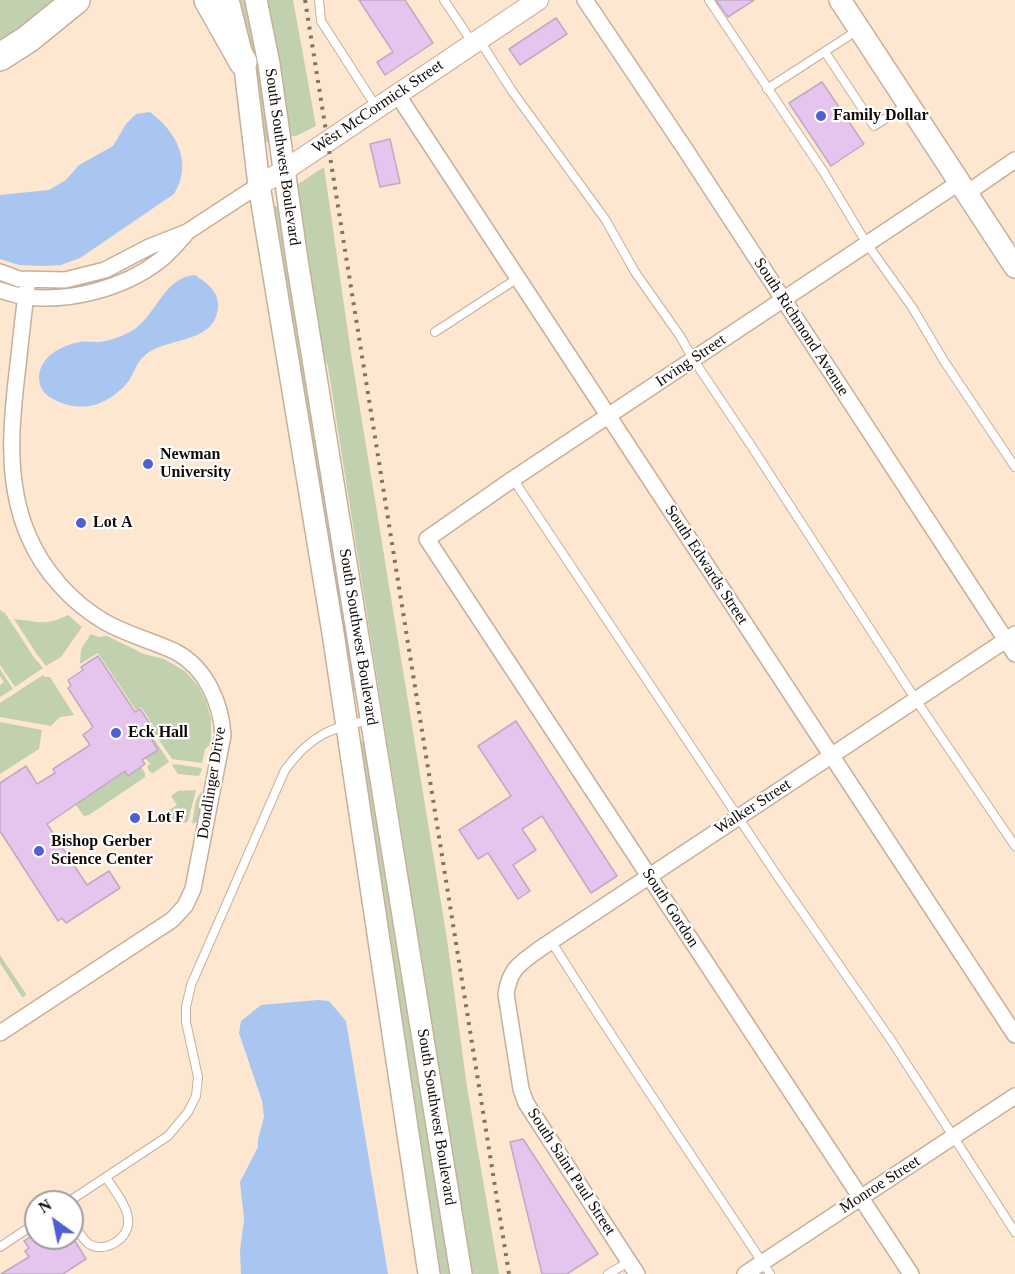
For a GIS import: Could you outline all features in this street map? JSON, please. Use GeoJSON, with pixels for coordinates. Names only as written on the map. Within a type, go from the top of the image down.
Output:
{"type":"FeatureCollection","features":[{"type":"Feature","properties":{"kind":"highway"},"geometry":{"type":"LineString","coordinates":[[0,57],[28,39],[76,0]]}},
{"type":"Feature","properties":{"kind":"highway"},"geometry":{"type":"LineString","coordinates":[[208,0],[243,62]]}},
{"type":"Feature","properties":{"kind":"main road","name":"South Southwest Boulevard"},"geometry":{"type":"LineString","coordinates":[[228,0],[243,62],[259,185],[346,724],[429,1274]]}},
{"type":"Feature","properties":{"kind":"main road","name":"South Southwest Boulevard"},"geometry":{"type":"LineString","coordinates":[[256,0],[269,64],[297,260],[462,1274]]}},
{"type":"Feature","properties":{"kind":"main road"},"geometry":{"type":"LineString","coordinates":[[840,0],[1015,267]]}},
{"type":"Feature","properties":{"kind":"street","name":"West McCormick Street"},"geometry":{"type":"LineString","coordinates":[[0,273],[28,280],[65,280],[105,270],[149,247],[187,232],[285,170],[538,0]]}},
{"type":"Feature","properties":{"kind":"street","name":"South Richmond Avenue"},"geometry":{"type":"LineString","coordinates":[[585,0],[1010,637],[1015,654]]}},
{"type":"Feature","properties":{"kind":"street","name":"South Edwards Street"},"geometry":{"type":"LineString","coordinates":[[397,94],[1015,1035]]}},
{"type":"Feature","properties":{"kind":"street","name":"Irving Street"},"geometry":{"type":"LineString","coordinates":[[429,542],[427,539],[513,479],[867,244],[1015,160]]}},
{"type":"Feature","properties":{"kind":"street","name":"West McCormick Street"},"geometry":{"type":"LineString","coordinates":[[0,290],[25,297],[54,298],[111,286],[160,261],[187,232]]}},
{"type":"Feature","properties":{"kind":"street","name":"Dondlinger Drive"},"geometry":{"type":"LineString","coordinates":[[0,1033],[172,920],[185,906],[193,889],[223,735],[222,717],[216,698],[192,663],[176,653],[122,631],[84,608],[50,573],[27,534],[18,502],[10,450],[28,280]]}},
{"type":"Feature","properties":{"kind":"street","name":"South Gordon"},"geometry":{"type":"LineString","coordinates":[[429,542],[911,1274]]}},
{"type":"Feature","properties":{"kind":"street","name":"Walker Street"},"geometry":{"type":"LineString","coordinates":[[506,994],[508,979],[515,968],[551,941],[1010,637]]}},
{"type":"Feature","properties":{"kind":"street","name":"South Saint Paul Street"},"geometry":{"type":"LineString","coordinates":[[506,994],[521,1089],[526,1103],[633,1268]]}},
{"type":"Feature","properties":{"kind":"street","name":"Monroe Street"},"geometry":{"type":"LineString","coordinates":[[746,1274],[767,1268],[861,1197],[1015,1096]]}},
{"type":"Feature","properties":{"kind":"lane"},"geometry":{"type":"LineString","coordinates":[[319,0],[321,21],[377,108]]}},
{"type":"Feature","properties":{"kind":"lane"},"geometry":{"type":"LineString","coordinates":[[444,0],[605,219],[635,272],[680,336],[915,700],[1015,846]]}},
{"type":"Feature","properties":{"kind":"lane"},"geometry":{"type":"LineString","coordinates":[[709,0],[824,171],[867,244],[912,307],[944,361],[1015,467]]}},
{"type":"Feature","properties":{"kind":"lane"},"geometry":{"type":"LineString","coordinates":[[767,89],[859,30]]}},
{"type":"Feature","properties":{"kind":"lane"},"geometry":{"type":"LineString","coordinates":[[825,52],[874,126],[908,104]]}},
{"type":"Feature","properties":{"kind":"lane"},"geometry":{"type":"LineString","coordinates":[[435,332],[518,278]]}},
{"type":"Feature","properties":{"kind":"lane"},"geometry":{"type":"LineString","coordinates":[[513,479],[778,877],[891,1040],[1015,1232]]}},
{"type":"Feature","properties":{"kind":"lane"},"geometry":{"type":"LineString","coordinates":[[84,1192],[168,1136],[188,1112],[196,1096],[198,1077],[186,1022],[186,1007],[191,985],[285,770],[310,742],[346,724],[372,720]]}},
{"type":"Feature","properties":{"kind":"lane"},"geometry":{"type":"LineString","coordinates":[[551,941],[609,1033],[657,1101],[689,1153],[767,1268]]}},
{"type":"Feature","properties":{"kind":"lane"},"geometry":{"type":"LineString","coordinates":[[84,1239],[92,1246],[109,1246],[121,1239],[128,1229],[128,1219],[106,1177]]}},
{"type":"Feature","properties":{"kind":"lane"},"geometry":{"type":"LineString","coordinates":[[0,1247],[24,1231]]}},
{"type":"Feature","properties":{"kind":"lane"},"geometry":{"type":"LineString","coordinates":[[608,1274],[633,1268]]}},
{"type":"Feature","properties":{"kind":"green space"},"geometry":{"type":"Polygon","coordinates":[[[0,0],[64,0],[0,49],[0,0]]]}},
{"type":"Feature","properties":{"kind":"green space"},"geometry":{"type":"Polygon","coordinates":[[[235,0],[250,0],[269,142],[262,143],[235,0]]]}},
{"type":"Feature","properties":{"kind":"green space"},"geometry":{"type":"Polygon","coordinates":[[[267,0],[293,0],[316,126],[296,136],[287,136],[267,0]]]}},
{"type":"Feature","properties":{"kind":"green space"},"geometry":{"type":"Polygon","coordinates":[[[324,167],[352,360],[447,939],[467,1087],[499,1274],[471,1274],[328,367],[318,338],[292,188],[324,167]]]}},
{"type":"Feature","properties":{"kind":"green space"},"geometry":{"type":"Polygon","coordinates":[[[273,207],[279,207],[355,692],[351,689],[273,207]]]}},
{"type":"Feature","properties":{"kind":"green space"},"geometry":{"type":"Polygon","coordinates":[[[0,610],[5,613],[43,668],[15,687],[0,665],[0,610]]]}},
{"type":"Feature","properties":{"kind":"green space"},"geometry":{"type":"Polygon","coordinates":[[[68,615],[82,627],[61,657],[46,666],[14,619],[46,622],[68,615]]]}},
{"type":"Feature","properties":{"kind":"green space"},"geometry":{"type":"Polygon","coordinates":[[[91,634],[99,637],[107,636],[144,654],[164,659],[185,671],[199,687],[211,719],[211,744],[205,749],[202,763],[172,759],[152,730],[155,728],[141,707],[136,710],[98,653],[80,664],[81,649],[91,634]]]}},
{"type":"Feature","properties":{"kind":"green space"},"geometry":{"type":"Polygon","coordinates":[[[0,669],[13,689],[0,697],[0,685],[4,682],[0,676],[0,669]]]}},
{"type":"Feature","properties":{"kind":"green space"},"geometry":{"type":"Polygon","coordinates":[[[43,675],[50,677],[74,715],[60,717],[51,726],[0,717],[0,703],[43,675]]]}},
{"type":"Feature","properties":{"kind":"green space"},"geometry":{"type":"Polygon","coordinates":[[[0,722],[42,730],[39,749],[0,774],[0,722]]]}},
{"type":"Feature","properties":{"kind":"green space"},"geometry":{"type":"Polygon","coordinates":[[[151,734],[169,762],[153,773],[147,767],[150,764],[145,758],[158,750],[149,735],[151,734]]]}},
{"type":"Feature","properties":{"kind":"green space"},"geometry":{"type":"Polygon","coordinates":[[[357,736],[368,748],[452,1274],[436,1274],[357,736]]]}},
{"type":"Feature","properties":{"kind":"green space"},"geometry":{"type":"Polygon","coordinates":[[[172,765],[202,770],[199,776],[178,774],[172,765]]]}},
{"type":"Feature","properties":{"kind":"green space"},"geometry":{"type":"Polygon","coordinates":[[[141,767],[145,777],[89,815],[84,816],[75,804],[125,771],[128,776],[141,767]]]}},
{"type":"Feature","properties":{"kind":"green space"},"geometry":{"type":"Polygon","coordinates":[[[196,790],[188,821],[186,823],[170,820],[165,813],[177,805],[171,796],[178,791],[196,790]]]}},
{"type":"Feature","properties":{"kind":"green space"},"geometry":{"type":"Polygon","coordinates":[[[201,792],[204,795],[199,821],[192,824],[196,800],[201,792]]]}},
{"type":"Feature","properties":{"kind":"green space"},"geometry":{"type":"Polygon","coordinates":[[[0,955],[26,994],[24,997],[0,963],[0,955]]]}},
{"type":"Feature","properties":{"kind":"water"},"geometry":{"type":"Polygon","coordinates":[[[150,112],[168,129],[179,149],[182,171],[174,194],[80,258],[61,265],[43,266],[19,265],[0,259],[0,195],[49,190],[66,180],[79,165],[113,146],[126,124],[136,114],[150,112]]]}},
{"type":"Feature","properties":{"kind":"water"},"geometry":{"type":"Polygon","coordinates":[[[195,275],[204,281],[217,296],[218,307],[215,319],[208,328],[199,334],[164,345],[144,356],[130,379],[117,393],[95,405],[71,406],[53,399],[43,391],[39,382],[40,371],[47,358],[53,353],[73,344],[103,341],[128,333],[144,321],[169,288],[185,277],[195,275]]]}},
{"type":"Feature","properties":{"kind":"water"},"geometry":{"type":"Polygon","coordinates":[[[329,1001],[346,1021],[388,1274],[241,1274],[240,1251],[244,1219],[240,1182],[258,1147],[264,1117],[262,1101],[239,1033],[241,1021],[261,1005],[329,1001]]]}},
{"type":"Feature","properties":{"kind":"building"},"geometry":{"type":"Polygon","coordinates":[[[359,0],[405,0],[433,43],[385,75],[377,62],[393,52],[359,0]]]}},
{"type":"Feature","properties":{"kind":"building"},"geometry":{"type":"Polygon","coordinates":[[[716,0],[754,0],[728,17],[716,0]]]}},
{"type":"Feature","properties":{"kind":"building"},"geometry":{"type":"Polygon","coordinates":[[[556,18],[567,34],[520,65],[509,49],[556,18]]]}},
{"type":"Feature","properties":{"kind":"building"},"geometry":{"type":"Polygon","coordinates":[[[822,82],[864,144],[831,166],[789,103],[822,82]]]}},
{"type":"Feature","properties":{"kind":"building"},"geometry":{"type":"Polygon","coordinates":[[[390,139],[400,183],[380,187],[370,144],[390,139]]]}},
{"type":"Feature","properties":{"kind":"building"},"geometry":{"type":"Polygon","coordinates":[[[98,656],[135,712],[140,709],[153,728],[147,732],[158,750],[142,760],[145,764],[128,776],[125,771],[47,824],[87,885],[109,871],[120,888],[66,923],[62,918],[58,921],[0,831],[0,783],[26,766],[37,784],[55,773],[53,769],[90,745],[83,735],[93,727],[68,688],[71,686],[68,680],[83,670],[81,667],[98,656]]]}},
{"type":"Feature","properties":{"kind":"building"},"geometry":{"type":"Polygon","coordinates":[[[516,721],[617,876],[591,893],[542,816],[522,829],[536,850],[513,865],[530,891],[518,899],[488,853],[478,859],[459,830],[511,796],[478,746],[516,721]]]}},
{"type":"Feature","properties":{"kind":"building"},"geometry":{"type":"Polygon","coordinates":[[[523,1139],[598,1254],[567,1274],[542,1274],[510,1142],[523,1139]]]}},
{"type":"Feature","properties":{"kind":"building"},"geometry":{"type":"Polygon","coordinates":[[[80,1250],[86,1259],[63,1274],[1,1274],[29,1257],[25,1251],[80,1250]]]}},
{"type":"Feature","properties":{"kind":"railway"},"geometry":{"type":"LineString","coordinates":[[305,0],[509,1274]]}},
{"type":"Feature","properties":{"kind":"place","name":"Family Dollar"},"geometry":{"type":"Point","coordinates":[821,116]}},
{"type":"Feature","properties":{"kind":"place","name":"Newman University"},"geometry":{"type":"Point","coordinates":[148,464]}},
{"type":"Feature","properties":{"kind":"place","name":"Lot A"},"geometry":{"type":"Point","coordinates":[81,523]}},
{"type":"Feature","properties":{"kind":"place","name":"Eck Hall"},"geometry":{"type":"Point","coordinates":[116,733]}},
{"type":"Feature","properties":{"kind":"place","name":"Lot F"},"geometry":{"type":"Point","coordinates":[135,818]}},
{"type":"Feature","properties":{"kind":"place","name":"Bishop Gerber Science Center"},"geometry":{"type":"Point","coordinates":[39,851]}}]}
